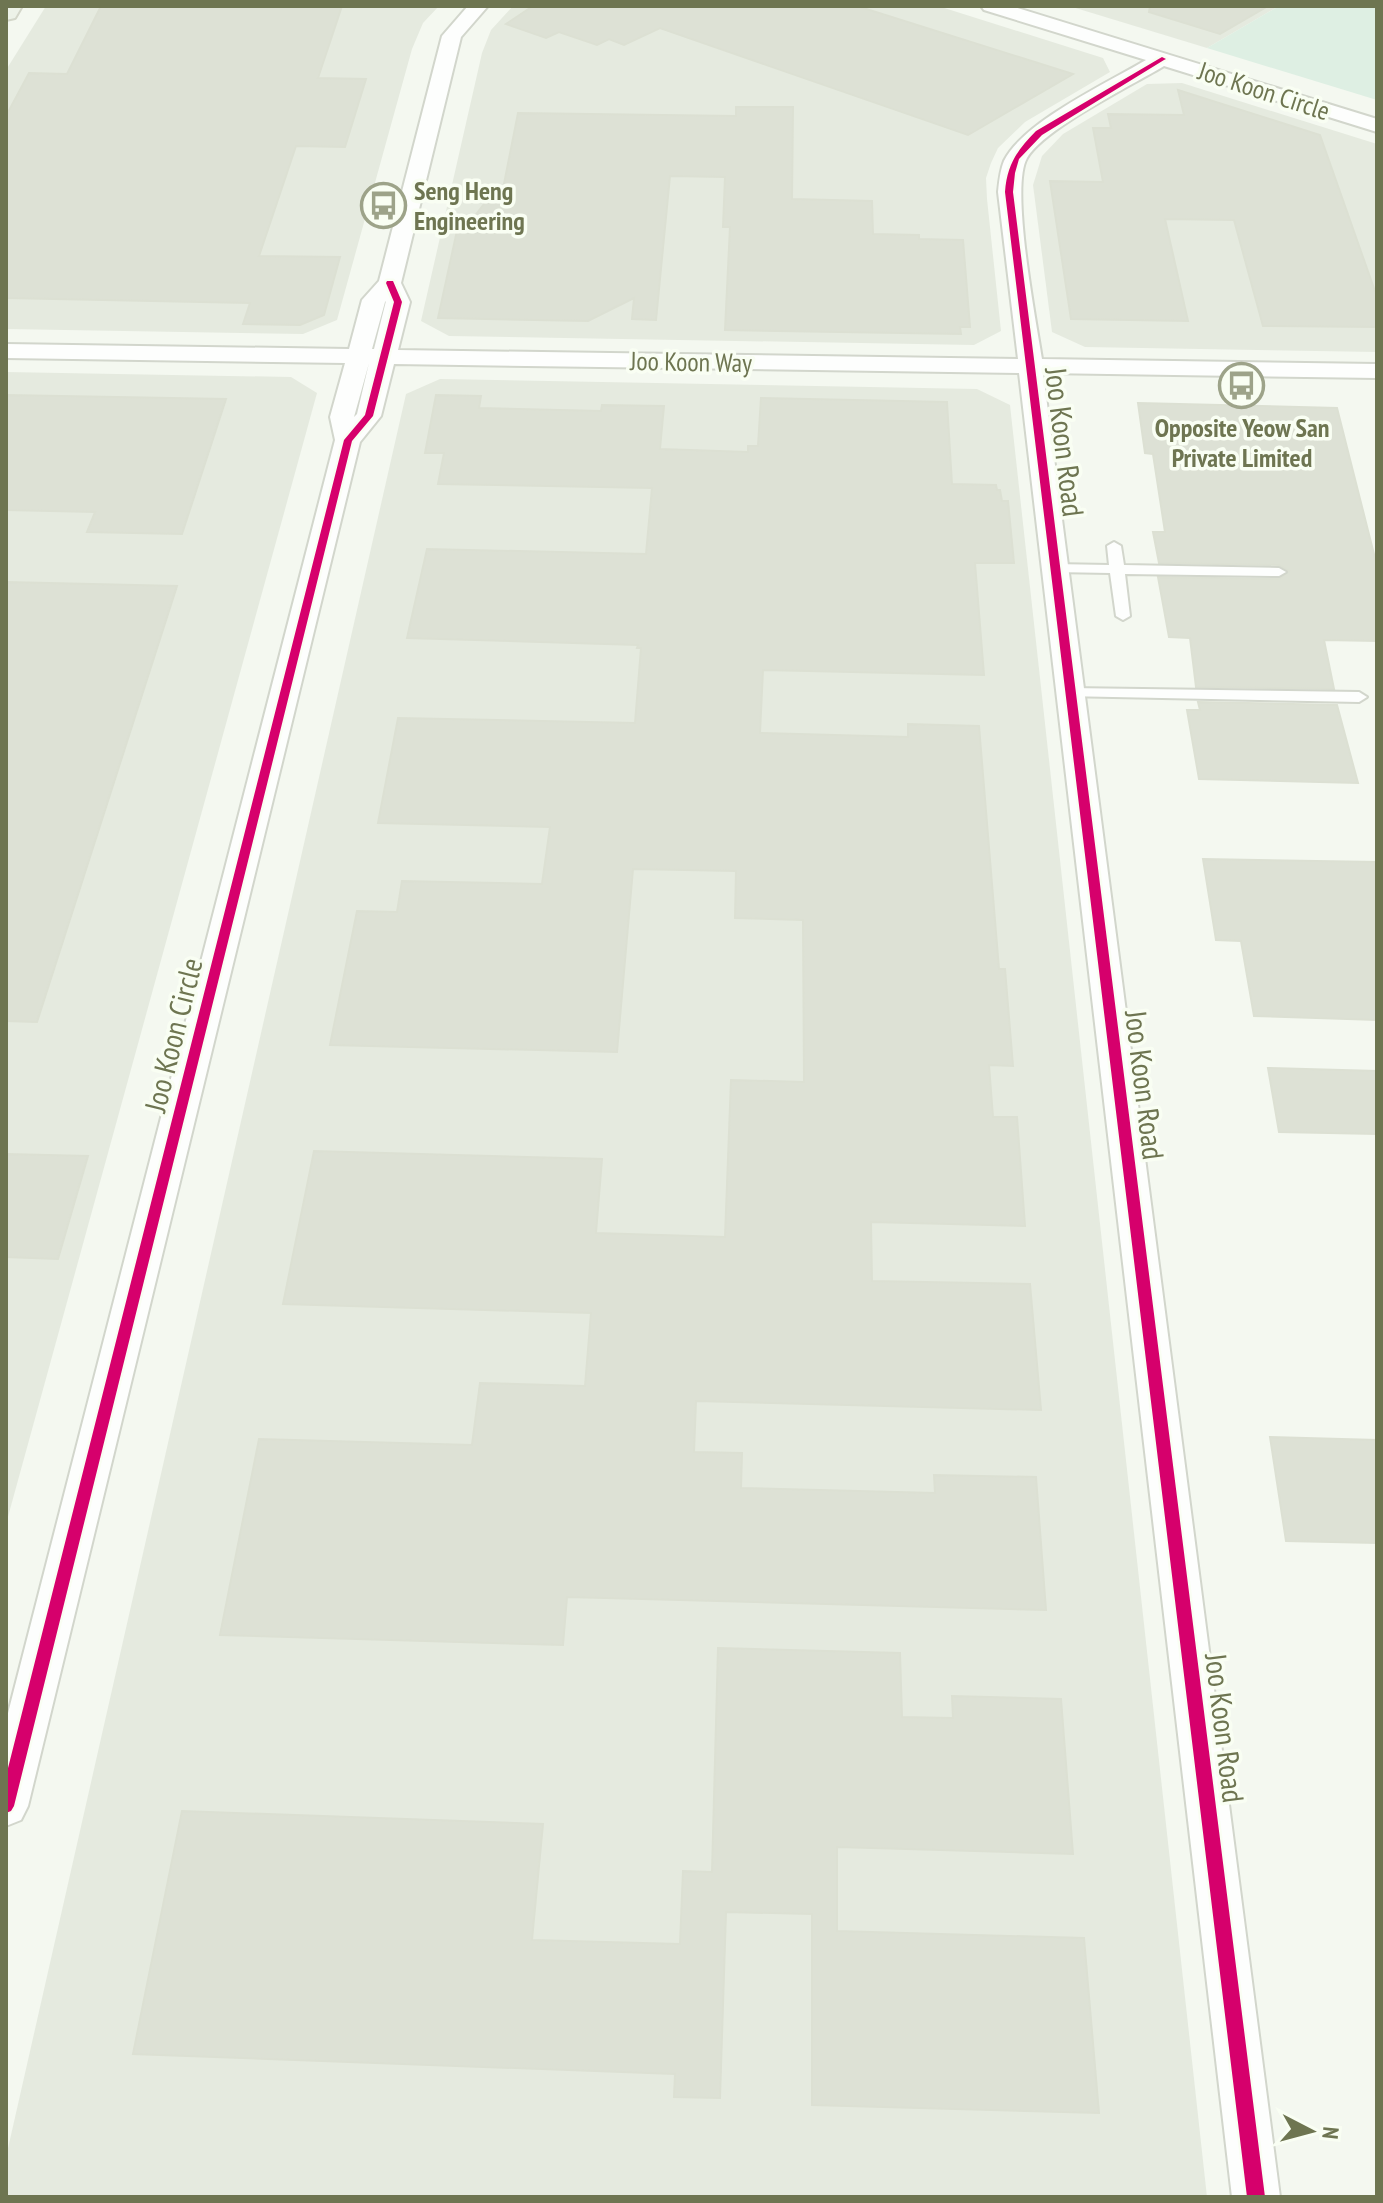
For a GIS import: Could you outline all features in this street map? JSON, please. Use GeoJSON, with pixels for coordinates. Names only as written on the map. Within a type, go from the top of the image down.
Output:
{"type":"FeatureCollection","features":[{"type":"Feature","properties":{"kind":"main road"},"geometry":{"type":"LineString","coordinates":[[6,13],[10,6]]}},
{"type":"Feature","properties":{"kind":"street","name":"Joo Koon Circle"},"geometry":{"type":"LineString","coordinates":[[348,440],[342,417],[374,300],[390,283],[452,36],[478,6]]}},
{"type":"Feature","properties":{"kind":"street","name":"Joo Koon Circle"},"geometry":{"type":"LineString","coordinates":[[991,6],[1377,128]]}},
{"type":"Feature","properties":{"kind":"street","name":"Joo Koon Road"},"geometry":{"type":"LineString","coordinates":[[1162,59],[1039,133],[1023,148],[1010,167],[1009,192],[1028,366],[1256,2197]]}},
{"type":"Feature","properties":{"kind":"street","name":"Joo Koon Circle"},"geometry":{"type":"LineString","coordinates":[[6,1806],[348,440],[369,416],[398,302],[390,283]]}},
{"type":"Feature","properties":{"kind":"street","name":"Joo Koon Way"},"geometry":{"type":"LineString","coordinates":[[6,351],[1377,371]]}},
{"type":"Feature","properties":{"kind":"lane"},"geometry":{"type":"LineString","coordinates":[[1114,546],[1123,616]]}},
{"type":"Feature","properties":{"kind":"lane"},"geometry":{"type":"LineString","coordinates":[[1054,568],[1279,572]]}},
{"type":"Feature","properties":{"kind":"lane"},"geometry":{"type":"LineString","coordinates":[[1069,693],[1359,697]]}},
{"type":"Feature","properties":{"kind":"shaded area"},"geometry":{"type":"Polygon","coordinates":[[[46,6],[439,6],[423,23],[412,49],[337,320],[303,334],[6,329],[6,70],[46,6]]]}},
{"type":"Feature","properties":{"kind":"shaded area"},"geometry":{"type":"Polygon","coordinates":[[[513,6],[938,6],[1103,58],[1110,72],[1025,122],[998,148],[986,178],[1001,331],[974,345],[449,336],[421,321],[482,53],[491,30],[513,6]]]}},
{"type":"Feature","properties":{"kind":"shaded area"},"geometry":{"type":"Polygon","coordinates":[[[1069,6],[1279,6],[1207,48],[1069,6]]]}},
{"type":"Feature","properties":{"kind":"shaded area"},"geometry":{"type":"Polygon","coordinates":[[[1182,83],[1377,144],[1377,352],[1085,347],[1052,332],[1033,185],[1042,156],[1063,134],[1147,84],[1182,83]]]}},
{"type":"Feature","properties":{"kind":"shaded area"},"geometry":{"type":"Polygon","coordinates":[[[6,372],[291,377],[317,393],[6,1524],[6,372]]]}},
{"type":"Feature","properties":{"kind":"shaded area"},"geometry":{"type":"Polygon","coordinates":[[[440,379],[977,389],[1010,405],[1207,2197],[6,2197],[6,2157],[406,394],[440,379]]]}},
{"type":"Feature","properties":{"kind":"green space"},"geometry":{"type":"Polygon","coordinates":[[[1279,6],[1377,6],[1377,100],[1207,48],[1279,6]]]}},
{"type":"Feature","properties":{"kind":"building"},"geometry":{"type":"Polygon","coordinates":[[[101,6],[342,6],[318,78],[366,79],[345,147],[296,146],[259,256],[340,257],[324,315],[300,325],[243,324],[250,303],[6,298],[6,116],[29,73],[67,74],[101,6]]]}},
{"type":"Feature","properties":{"kind":"building"},"geometry":{"type":"Polygon","coordinates":[[[533,6],[857,6],[1073,74],[968,135],[660,28],[624,45],[609,39],[597,45],[559,32],[546,38],[506,24],[533,6]]]}},
{"type":"Feature","properties":{"kind":"building"},"geometry":{"type":"Polygon","coordinates":[[[1150,6],[1268,6],[1220,34],[1149,12],[1150,6]]]}},
{"type":"Feature","properties":{"kind":"building"},"geometry":{"type":"Polygon","coordinates":[[[1178,90],[1320,135],[1377,297],[1377,327],[1263,326],[1234,220],[1165,219],[1188,321],[1071,319],[1050,181],[1103,182],[1093,128],[1111,128],[1108,114],[1184,115],[1178,90]]]}},
{"type":"Feature","properties":{"kind":"building"},"geometry":{"type":"Polygon","coordinates":[[[736,107],[793,107],[792,199],[872,201],[873,234],[963,240],[970,327],[960,327],[961,334],[725,330],[730,227],[723,227],[725,177],[670,176],[656,320],[632,319],[634,298],[588,321],[438,318],[458,226],[467,226],[487,200],[502,194],[518,113],[736,116],[736,107]]]}},
{"type":"Feature","properties":{"kind":"building"},"geometry":{"type":"Polygon","coordinates":[[[6,395],[226,399],[182,534],[87,532],[95,512],[6,510],[6,395]]]}},
{"type":"Feature","properties":{"kind":"building"},"geometry":{"type":"Polygon","coordinates":[[[436,395],[481,396],[479,408],[601,411],[602,405],[664,406],[660,449],[748,452],[748,446],[758,446],[761,398],[947,402],[952,484],[996,485],[1002,501],[1008,501],[1014,563],[975,563],[984,675],[763,670],[760,733],[908,737],[908,724],[979,726],[999,969],[1005,969],[1013,1066],[989,1065],[993,1117],[1017,1117],[1025,1226],[871,1222],[872,1281],[1030,1284],[1041,1410],[696,1401],[694,1452],[742,1453],[741,1488],[935,1493],[934,1475],[1036,1477],[1046,1610],[567,1597],[563,1645],[220,1635],[259,1439],[472,1445],[480,1383],[585,1386],[591,1313],[283,1304],[314,1151],[602,1159],[596,1233],[725,1237],[731,1080],[804,1082],[803,920],[735,918],[736,871],[633,869],[617,1052],[330,1045],[357,911],[397,912],[402,881],[542,884],[550,827],[378,823],[398,718],[635,723],[641,648],[637,648],[638,645],[407,638],[427,549],[646,554],[652,488],[438,484],[444,453],[425,453],[436,395]]]}},
{"type":"Feature","properties":{"kind":"building"},"geometry":{"type":"Polygon","coordinates":[[[1138,403],[1337,408],[1377,566],[1377,641],[1324,640],[1334,689],[1196,687],[1190,638],[1169,637],[1158,577],[1279,579],[1289,571],[1279,565],[1159,563],[1153,532],[1165,532],[1153,454],[1145,453],[1138,403]]]}},
{"type":"Feature","properties":{"kind":"building"},"geometry":{"type":"Polygon","coordinates":[[[6,582],[177,586],[37,1022],[6,1021],[6,582]]]}},
{"type":"Feature","properties":{"kind":"building"},"geometry":{"type":"Polygon","coordinates":[[[1198,702],[1337,705],[1358,783],[1199,779],[1187,710],[1200,710],[1198,702]]]}},
{"type":"Feature","properties":{"kind":"building"},"geometry":{"type":"Polygon","coordinates":[[[1203,859],[1377,862],[1377,1020],[1254,1016],[1241,941],[1216,940],[1203,859]]]}},
{"type":"Feature","properties":{"kind":"building"},"geometry":{"type":"Polygon","coordinates":[[[1268,1068],[1377,1071],[1377,1134],[1279,1132],[1268,1068]]]}},
{"type":"Feature","properties":{"kind":"building"},"geometry":{"type":"Polygon","coordinates":[[[6,1154],[88,1156],[58,1259],[6,1257],[6,1154]]]}},
{"type":"Feature","properties":{"kind":"building"},"geometry":{"type":"Polygon","coordinates":[[[1270,1437],[1377,1440],[1377,1543],[1286,1541],[1270,1437]]]}},
{"type":"Feature","properties":{"kind":"building"},"geometry":{"type":"Polygon","coordinates":[[[718,1648],[900,1653],[902,1717],[953,1718],[952,1696],[1061,1699],[1073,1854],[837,1847],[837,1931],[1084,1938],[1099,2113],[812,2105],[812,1914],[726,1912],[720,2098],[674,2097],[675,2074],[133,2054],[182,1811],[543,1824],[532,1940],[680,1944],[683,1871],[712,1872],[718,1648]]]}},
{"type":"Feature","properties":{"kind":"cycle path"},"geometry":{"type":"LineString","coordinates":[[1162,59],[1039,133],[1016,159],[1009,192],[1256,2197]]}},
{"type":"Feature","properties":{"kind":"cycle path"},"geometry":{"type":"LineString","coordinates":[[6,1806],[348,440],[369,416],[398,302],[390,283]]}},
{"type":"Feature","properties":{"kind":"place","name":"Seng Heng Engineering"},"geometry":{"type":"Point","coordinates":[383,206]}},
{"type":"Feature","properties":{"kind":"place","name":"Opposite Yeow San Private Limited"},"geometry":{"type":"Point","coordinates":[1242,385]}}]}
